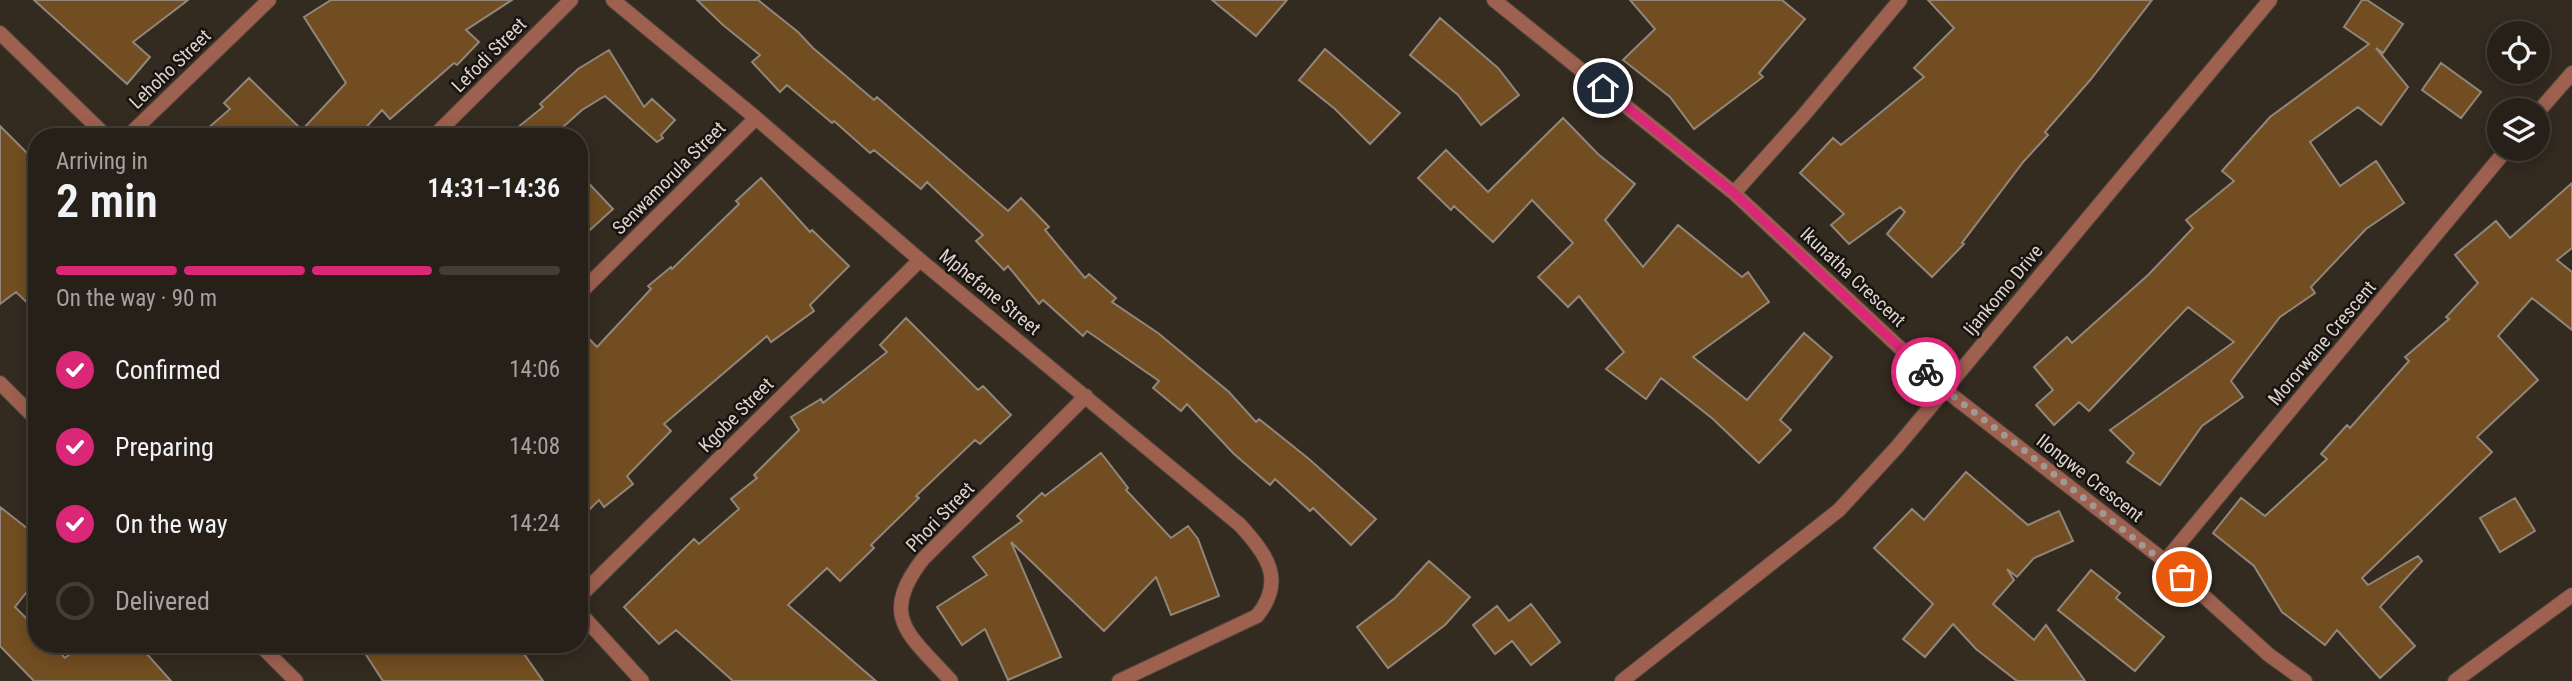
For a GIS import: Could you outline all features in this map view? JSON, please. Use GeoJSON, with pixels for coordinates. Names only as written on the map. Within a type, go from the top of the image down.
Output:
{"type":"FeatureCollection","features":[{"type":"Feature","properties":{"kind":"street","name":"Lehoho Street"},"geometry":{"type":"LineString","coordinates":[[136,128],[269,0]]}},
{"type":"Feature","properties":{"kind":"street","name":"Lefodi Street"},"geometry":{"type":"LineString","coordinates":[[442,128],[571,0]]}},
{"type":"Feature","properties":{"kind":"street","name":"Mphefane Street"},"geometry":{"type":"LineString","coordinates":[[613,0],[756,118],[920,260],[1240,525],[1259,547],[1271,569],[1273,587],[1269,601],[1257,616],[1119,681]]}},
{"type":"Feature","properties":{"kind":"street","name":"Ikunatha Crescent"},"geometry":{"type":"LineString","coordinates":[[1494,0],[1734,193],[1945,390]]}},
{"type":"Feature","properties":{"kind":"street","name":"Ijankomo Drive"},"geometry":{"type":"LineString","coordinates":[[1622,681],[1839,510],[1897,447],[2270,0]]}},
{"type":"Feature","properties":{"kind":"street"},"geometry":{"type":"LineString","coordinates":[[1734,193],[1803,116],[1892,3]]}},
{"type":"Feature","properties":{"kind":"street"},"geometry":{"type":"LineString","coordinates":[[0,33],[98,128]]}},
{"type":"Feature","properties":{"kind":"street"},"geometry":{"type":"LineString","coordinates":[[2550,98],[2572,73]]}},
{"type":"Feature","properties":{"kind":"street","name":"Senwamorula Street"},"geometry":{"type":"LineString","coordinates":[[588,285],[756,118]]}},
{"type":"Feature","properties":{"kind":"street","name":"Mororwane Crescent"},"geometry":{"type":"LineString","coordinates":[[2165,561],[2497,161]]}},
{"type":"Feature","properties":{"kind":"street","name":"Kgobe Street"},"geometry":{"type":"LineString","coordinates":[[588,588],[920,260]]}},
{"type":"Feature","properties":{"kind":"street"},"geometry":{"type":"LineString","coordinates":[[0,383],[28,411]]}},
{"type":"Feature","properties":{"kind":"street","name":"Ilongwe Crescent"},"geometry":{"type":"LineString","coordinates":[[1945,390],[2165,561],[2269,655],[2305,681]]}},
{"type":"Feature","properties":{"kind":"street","name":"Phori Street"},"geometry":{"type":"LineString","coordinates":[[951,681],[916,644],[903,625],[900,613],[902,595],[908,579],[923,559],[1086,396]]}},
{"type":"Feature","properties":{"kind":"street"},"geometry":{"type":"LineString","coordinates":[[2455,681],[2572,595]]}},
{"type":"Feature","properties":{"kind":"street"},"geometry":{"type":"LineString","coordinates":[[588,622],[642,681]]}},
{"type":"Feature","properties":{"kind":"street"},"geometry":{"type":"LineString","coordinates":[[268,653],[296,681]]}},
{"type":"Feature","properties":{"kind":"building"},"geometry":{"type":"Polygon","coordinates":[[[34,0],[188,0],[133,42],[150,57],[127,84],[34,0]]]}},
{"type":"Feature","properties":{"kind":"building"},"geometry":{"type":"Polygon","coordinates":[[[331,0],[512,0],[466,30],[479,42],[457,65],[454,63],[390,119],[382,110],[365,128],[304,128],[346,83],[304,17],[331,0]]]}},
{"type":"Feature","properties":{"kind":"building"},"geometry":{"type":"Polygon","coordinates":[[[697,0],[758,0],[874,100],[877,97],[1008,211],[1021,198],[1049,227],[1045,230],[1085,278],[1089,274],[1116,298],[1112,302],[1158,333],[1229,392],[1256,422],[1259,419],[1309,459],[1376,519],[1351,545],[1313,508],[1310,511],[1275,479],[1270,485],[1234,454],[1187,404],[1181,411],[1153,388],[1159,381],[1087,331],[1083,336],[1043,300],[1039,304],[1008,266],[1004,270],[976,241],[983,235],[927,182],[921,189],[874,150],[870,153],[787,85],[780,92],[752,62],[760,55],[697,0]]]}},
{"type":"Feature","properties":{"kind":"building"},"geometry":{"type":"Polygon","coordinates":[[[1212,0],[1287,0],[1256,36],[1212,0]]]}},
{"type":"Feature","properties":{"kind":"building"},"geometry":{"type":"Polygon","coordinates":[[[1630,0],[1782,0],[1805,19],[1759,73],[1763,77],[1694,129],[1670,97],[1623,60],[1655,29],[1630,0]]]}},
{"type":"Feature","properties":{"kind":"building"},"geometry":{"type":"Polygon","coordinates":[[[1928,0],[2152,0],[2091,79],[2045,132],[2048,135],[2024,161],[1962,243],[1964,244],[1932,277],[1887,234],[1905,212],[1900,207],[1849,244],[1831,225],[1844,214],[1800,173],[1833,138],[1841,145],[1924,77],[1914,68],[1954,28],[1928,0]]]}},
{"type":"Feature","properties":{"kind":"building"},"geometry":{"type":"Polygon","coordinates":[[[2362,0],[2367,0],[2403,24],[2383,53],[2376,48],[2408,87],[2381,125],[2358,107],[2310,142],[2340,186],[2376,161],[2404,203],[2366,229],[2311,287],[2315,293],[2280,317],[2231,381],[2243,397],[2202,426],[2160,485],[2127,462],[2134,453],[2110,430],[2234,342],[2188,307],[2089,411],[2079,402],[2054,425],[2036,405],[2053,390],[2034,367],[2067,337],[2072,343],[2148,275],[2193,228],[2186,220],[2234,181],[2222,171],[2270,117],[2369,44],[2344,27],[2362,0]]]}},
{"type":"Feature","properties":{"kind":"building"},"geometry":{"type":"Polygon","coordinates":[[[1440,18],[1498,68],[1519,95],[1481,125],[1458,95],[1410,55],[1440,18]]]}},
{"type":"Feature","properties":{"kind":"building"},"geometry":{"type":"Polygon","coordinates":[[[1325,49],[1400,113],[1370,144],[1335,109],[1299,80],[1325,49]]]}},
{"type":"Feature","properties":{"kind":"building"},"geometry":{"type":"Polygon","coordinates":[[[609,50],[644,107],[652,99],[675,120],[661,135],[663,138],[657,142],[605,96],[582,110],[562,128],[517,128],[543,107],[540,104],[578,69],[609,50]]]}},
{"type":"Feature","properties":{"kind":"building"},"geometry":{"type":"Polygon","coordinates":[[[2441,63],[2481,92],[2461,118],[2422,90],[2441,63]]]}},
{"type":"Feature","properties":{"kind":"building"},"geometry":{"type":"Polygon","coordinates":[[[249,78],[300,128],[208,128],[230,109],[224,103],[249,78]]]}},
{"type":"Feature","properties":{"kind":"building"},"geometry":{"type":"Polygon","coordinates":[[[1563,118],[1598,154],[1635,184],[1605,220],[1643,267],[1678,225],[1742,277],[1748,272],[1769,302],[1693,357],[1747,400],[1804,333],[1832,357],[1780,420],[1791,430],[1759,463],[1713,419],[1661,378],[1646,399],[1606,369],[1624,352],[1579,296],[1568,307],[1538,277],[1573,243],[1532,200],[1493,242],[1454,206],[1451,210],[1418,178],[1446,150],[1488,192],[1563,118]]]}},
{"type":"Feature","properties":{"kind":"building"},"geometry":{"type":"Polygon","coordinates":[[[0,126],[28,154],[28,303],[16,292],[0,304],[0,126]]]}},
{"type":"Feature","properties":{"kind":"building"},"geometry":{"type":"Polygon","coordinates":[[[761,178],[810,232],[812,230],[849,266],[810,305],[814,311],[771,342],[767,336],[664,424],[671,431],[627,476],[633,484],[604,507],[599,500],[588,511],[588,338],[597,347],[651,289],[648,286],[671,267],[672,269],[739,204],[736,201],[761,178]]]}},
{"type":"Feature","properties":{"kind":"building"},"geometry":{"type":"Polygon","coordinates":[[[588,183],[613,209],[588,232],[588,183]]]}},
{"type":"Feature","properties":{"kind":"building"},"geometry":{"type":"Polygon","coordinates":[[[2572,183],[2572,248],[2557,260],[2572,272],[2572,330],[2532,298],[2498,336],[2538,380],[2477,437],[2492,452],[2362,578],[2368,585],[2418,556],[2422,561],[2380,607],[2415,646],[2380,678],[2337,630],[2325,645],[2282,612],[2254,566],[2213,533],[2241,498],[2265,516],[2327,459],[2321,454],[2347,425],[2350,428],[2409,361],[2405,357],[2449,319],[2446,317],[2478,283],[2455,255],[2496,221],[2510,238],[2572,183]]]}},
{"type":"Feature","properties":{"kind":"building"},"geometry":{"type":"Polygon","coordinates":[[[906,318],[978,390],[983,386],[1011,415],[980,444],[975,440],[916,496],[919,498],[871,545],[874,548],[840,581],[827,568],[788,605],[876,681],[733,681],[676,630],[659,644],[624,607],[694,539],[699,544],[739,509],[731,499],[757,478],[754,475],[799,430],[791,417],[821,399],[823,403],[887,352],[880,345],[906,318]]]}},
{"type":"Feature","properties":{"kind":"building"},"geometry":{"type":"Polygon","coordinates":[[[1101,453],[1128,488],[1126,490],[1171,538],[1188,526],[1198,539],[1219,596],[1171,615],[1156,577],[1104,631],[1011,542],[1061,657],[1008,680],[985,629],[962,645],[937,607],[987,575],[973,557],[1022,521],[1017,516],[1042,493],[1045,496],[1101,453]]]}},
{"type":"Feature","properties":{"kind":"building"},"geometry":{"type":"Polygon","coordinates":[[[1966,472],[2028,525],[2059,511],[2073,541],[2034,558],[2017,577],[2007,569],[2014,580],[1993,604],[2034,640],[2046,625],[2085,681],[2017,681],[1976,649],[1953,624],[1925,657],[1903,639],[1933,604],[1874,548],[1912,509],[1924,520],[1966,472]]]}},
{"type":"Feature","properties":{"kind":"building"},"geometry":{"type":"Polygon","coordinates":[[[2515,498],[2535,531],[2500,552],[2480,518],[2515,498]]]}},
{"type":"Feature","properties":{"kind":"building"},"geometry":{"type":"Polygon","coordinates":[[[0,507],[28,529],[28,590],[15,607],[28,620],[28,653],[60,653],[65,658],[71,653],[146,653],[171,681],[34,681],[0,646],[0,507]]]}},
{"type":"Feature","properties":{"kind":"building"},"geometry":{"type":"Polygon","coordinates":[[[1429,561],[1470,597],[1445,625],[1388,668],[1357,627],[1395,598],[1429,561]]]}},
{"type":"Feature","properties":{"kind":"building"},"geometry":{"type":"Polygon","coordinates":[[[2091,570],[2120,593],[2116,598],[2164,637],[2135,671],[2058,610],[2091,570]]]}},
{"type":"Feature","properties":{"kind":"building"},"geometry":{"type":"Polygon","coordinates":[[[1531,604],[1560,642],[1531,665],[1512,641],[1495,654],[1473,625],[1497,606],[1509,621],[1531,604]]]}},
{"type":"Feature","properties":{"kind":"building"},"geometry":{"type":"Polygon","coordinates":[[[365,653],[523,653],[543,681],[383,681],[365,653]]]}},
{"type":"Feature","properties":{"kind":"way so far"},"geometry":{"type":"LineString","coordinates":[[1926,372],[1945,390],[2182,577]]}},
{"type":"Feature","properties":{"kind":"route"},"geometry":{"type":"LineString","coordinates":[[1603,88],[1734,193],[1926,372]]}}]}
